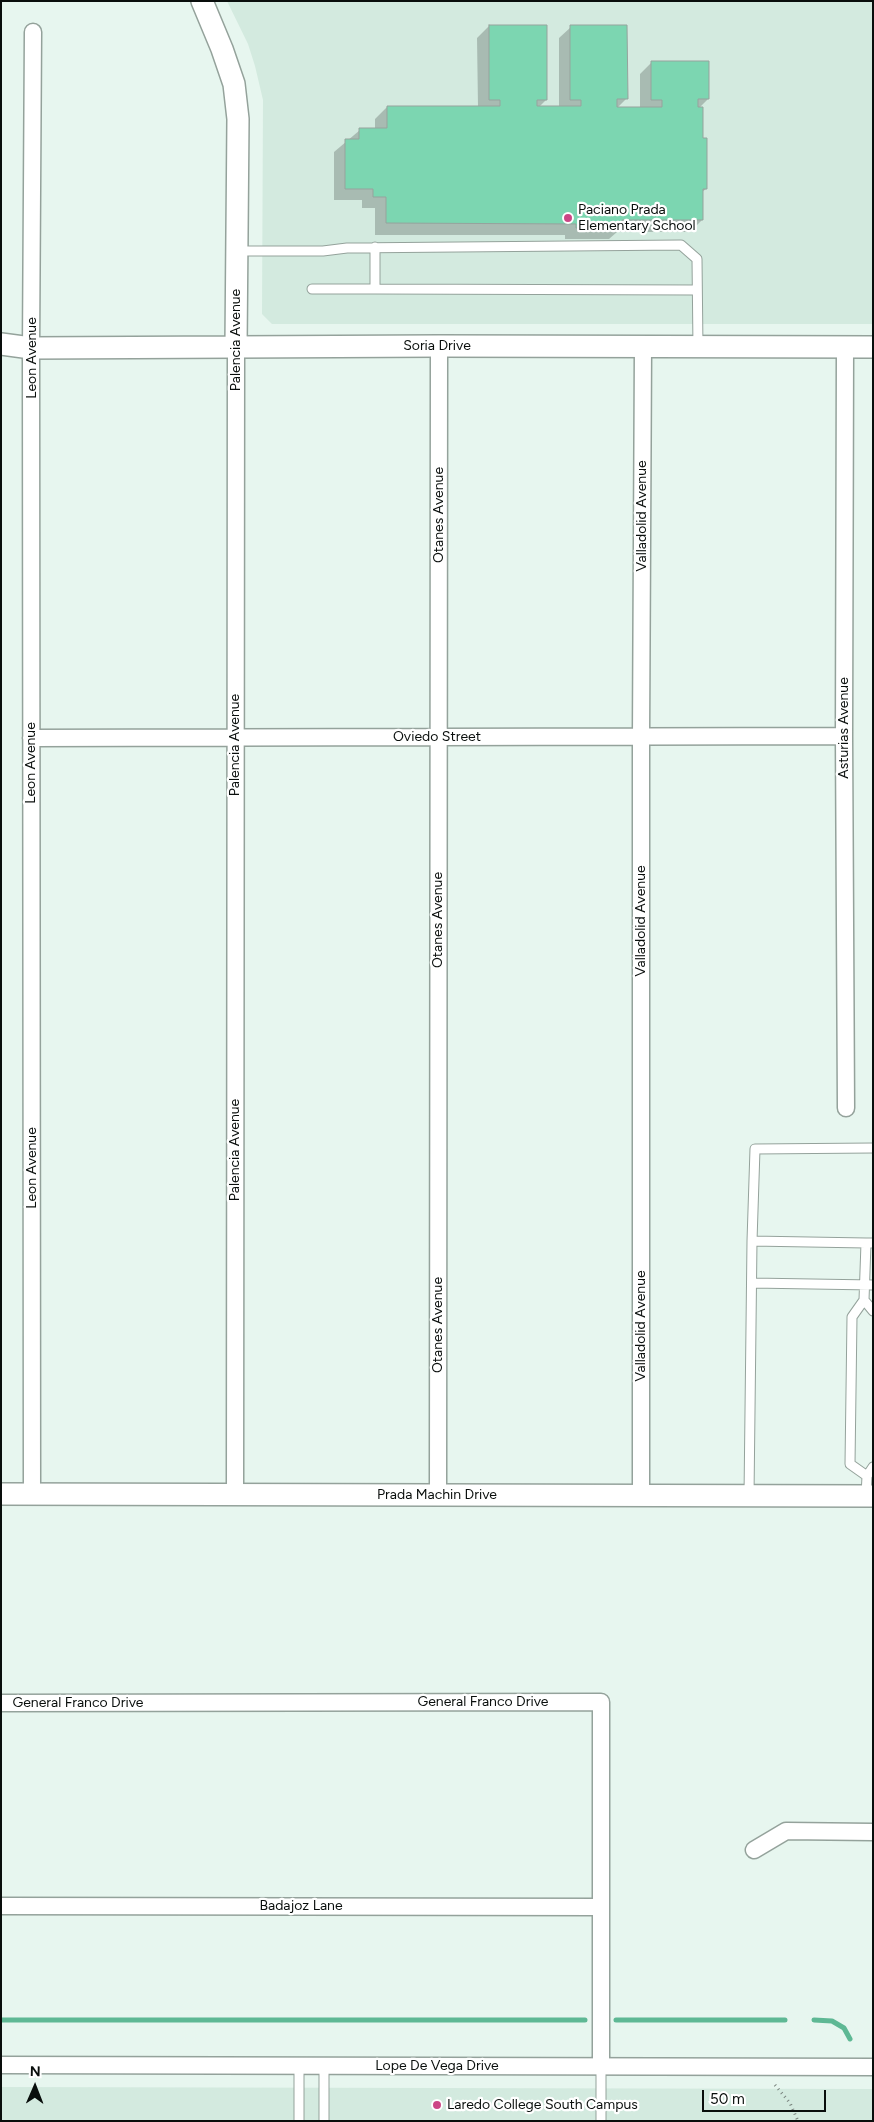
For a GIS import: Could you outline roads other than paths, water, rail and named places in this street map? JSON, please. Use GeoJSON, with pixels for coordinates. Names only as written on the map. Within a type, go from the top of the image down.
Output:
{"type":"FeatureCollection","features":[{"type":"Feature","properties":{"kind":"street","name":"Palencia Avenue"},"geometry":{"type":"LineString","coordinates":[[202,1],[234,84],[238,119],[234,737],[235,1494]]}},
{"type":"Feature","properties":{"kind":"street","name":"Leon Avenue"},"geometry":{"type":"LineString","coordinates":[[32,1494],[31,348],[33,32]]}},
{"type":"Feature","properties":{"kind":"street","name":"Soria Drive"},"geometry":{"type":"LineString","coordinates":[[1,344],[31,348],[236,346],[873,347]]}},
{"type":"Feature","properties":{"kind":"street","name":"Otanes Avenue"},"geometry":{"type":"LineString","coordinates":[[438,1495],[439,346]]}},
{"type":"Feature","properties":{"kind":"street","name":"Valladolid Avenue"},"geometry":{"type":"LineString","coordinates":[[641,1495],[643,347]]}},
{"type":"Feature","properties":{"kind":"street","name":"Asturias Avenue"},"geometry":{"type":"LineString","coordinates":[[845,347],[844,736],[846,1108]]}},
{"type":"Feature","properties":{"kind":"street","name":"Oviedo Street"},"geometry":{"type":"LineString","coordinates":[[31,738],[844,736]]}},
{"type":"Feature","properties":{"kind":"street","name":"Prada Machin Drive"},"geometry":{"type":"LineString","coordinates":[[1,1494],[749,1496],[869,1489]]}},
{"type":"Feature","properties":{"kind":"street","name":"General Franco Drive"},"geometry":{"type":"LineString","coordinates":[[1,1703],[600,1702],[601,2066]]}},
{"type":"Feature","properties":{"kind":"street"},"geometry":{"type":"LineString","coordinates":[[754,1850],[786,1831],[873,1832]]}},
{"type":"Feature","properties":{"kind":"street","name":"Badajoz Lane"},"geometry":{"type":"LineString","coordinates":[[1,1906],[600,1907]]}},
{"type":"Feature","properties":{"kind":"street","name":"Lope De Vega Drive"},"geometry":{"type":"LineString","coordinates":[[1,2065],[873,2067]]}},
{"type":"Feature","properties":{"kind":"lane"},"geometry":{"type":"LineString","coordinates":[[237,251],[322,251],[375,247],[681,245],[697,259],[698,348]]}},
{"type":"Feature","properties":{"kind":"lane"},"geometry":{"type":"LineString","coordinates":[[375,247],[375,289]]}},
{"type":"Feature","properties":{"kind":"lane"},"geometry":{"type":"LineString","coordinates":[[312,289],[698,290]]}},
{"type":"Feature","properties":{"kind":"lane"},"geometry":{"type":"LineString","coordinates":[[749,1496],[754,1148],[873,1148]]}},
{"type":"Feature","properties":{"kind":"lane"},"geometry":{"type":"LineString","coordinates":[[752,1241],[870,1243],[869,1285],[864,1300],[852,1318],[850,1464],[869,1489]]}},
{"type":"Feature","properties":{"kind":"lane"},"geometry":{"type":"LineString","coordinates":[[752,1283],[869,1285]]}},
{"type":"Feature","properties":{"kind":"lane"},"geometry":{"type":"LineString","coordinates":[[864,1300],[873,1311]]}},
{"type":"Feature","properties":{"kind":"lane"},"geometry":{"type":"LineString","coordinates":[[869,1489],[873,1467]]}},
{"type":"Feature","properties":{"kind":"lane"},"geometry":{"type":"LineString","coordinates":[[299,2066],[299,2121]]}},
{"type":"Feature","properties":{"kind":"lane"},"geometry":{"type":"LineString","coordinates":[[324,2066],[324,2121]]}},
{"type":"Feature","properties":{"kind":"lane"},"geometry":{"type":"LineString","coordinates":[[601,2066],[601,2121]]}},
{"type":"Feature","properties":{"kind":"waterway"},"geometry":{"type":"LineString","coordinates":[[1,2020],[585,2020]]}},
{"type":"Feature","properties":{"kind":"waterway"},"geometry":{"type":"LineString","coordinates":[[616,2020],[785,2020]]}},
{"type":"Feature","properties":{"kind":"waterway"},"geometry":{"type":"LineString","coordinates":[[814,2020],[832,2021],[844,2028],[850,2039]]}},
{"type":"Feature","properties":{"kind":"place","name":"Paciano Prada Elementary School"},"geometry":{"type":"Point","coordinates":[568,218]}},
{"type":"Feature","properties":{"kind":"place","name":"Laredo College South Campus"},"geometry":{"type":"Point","coordinates":[437,2105]}}]}
